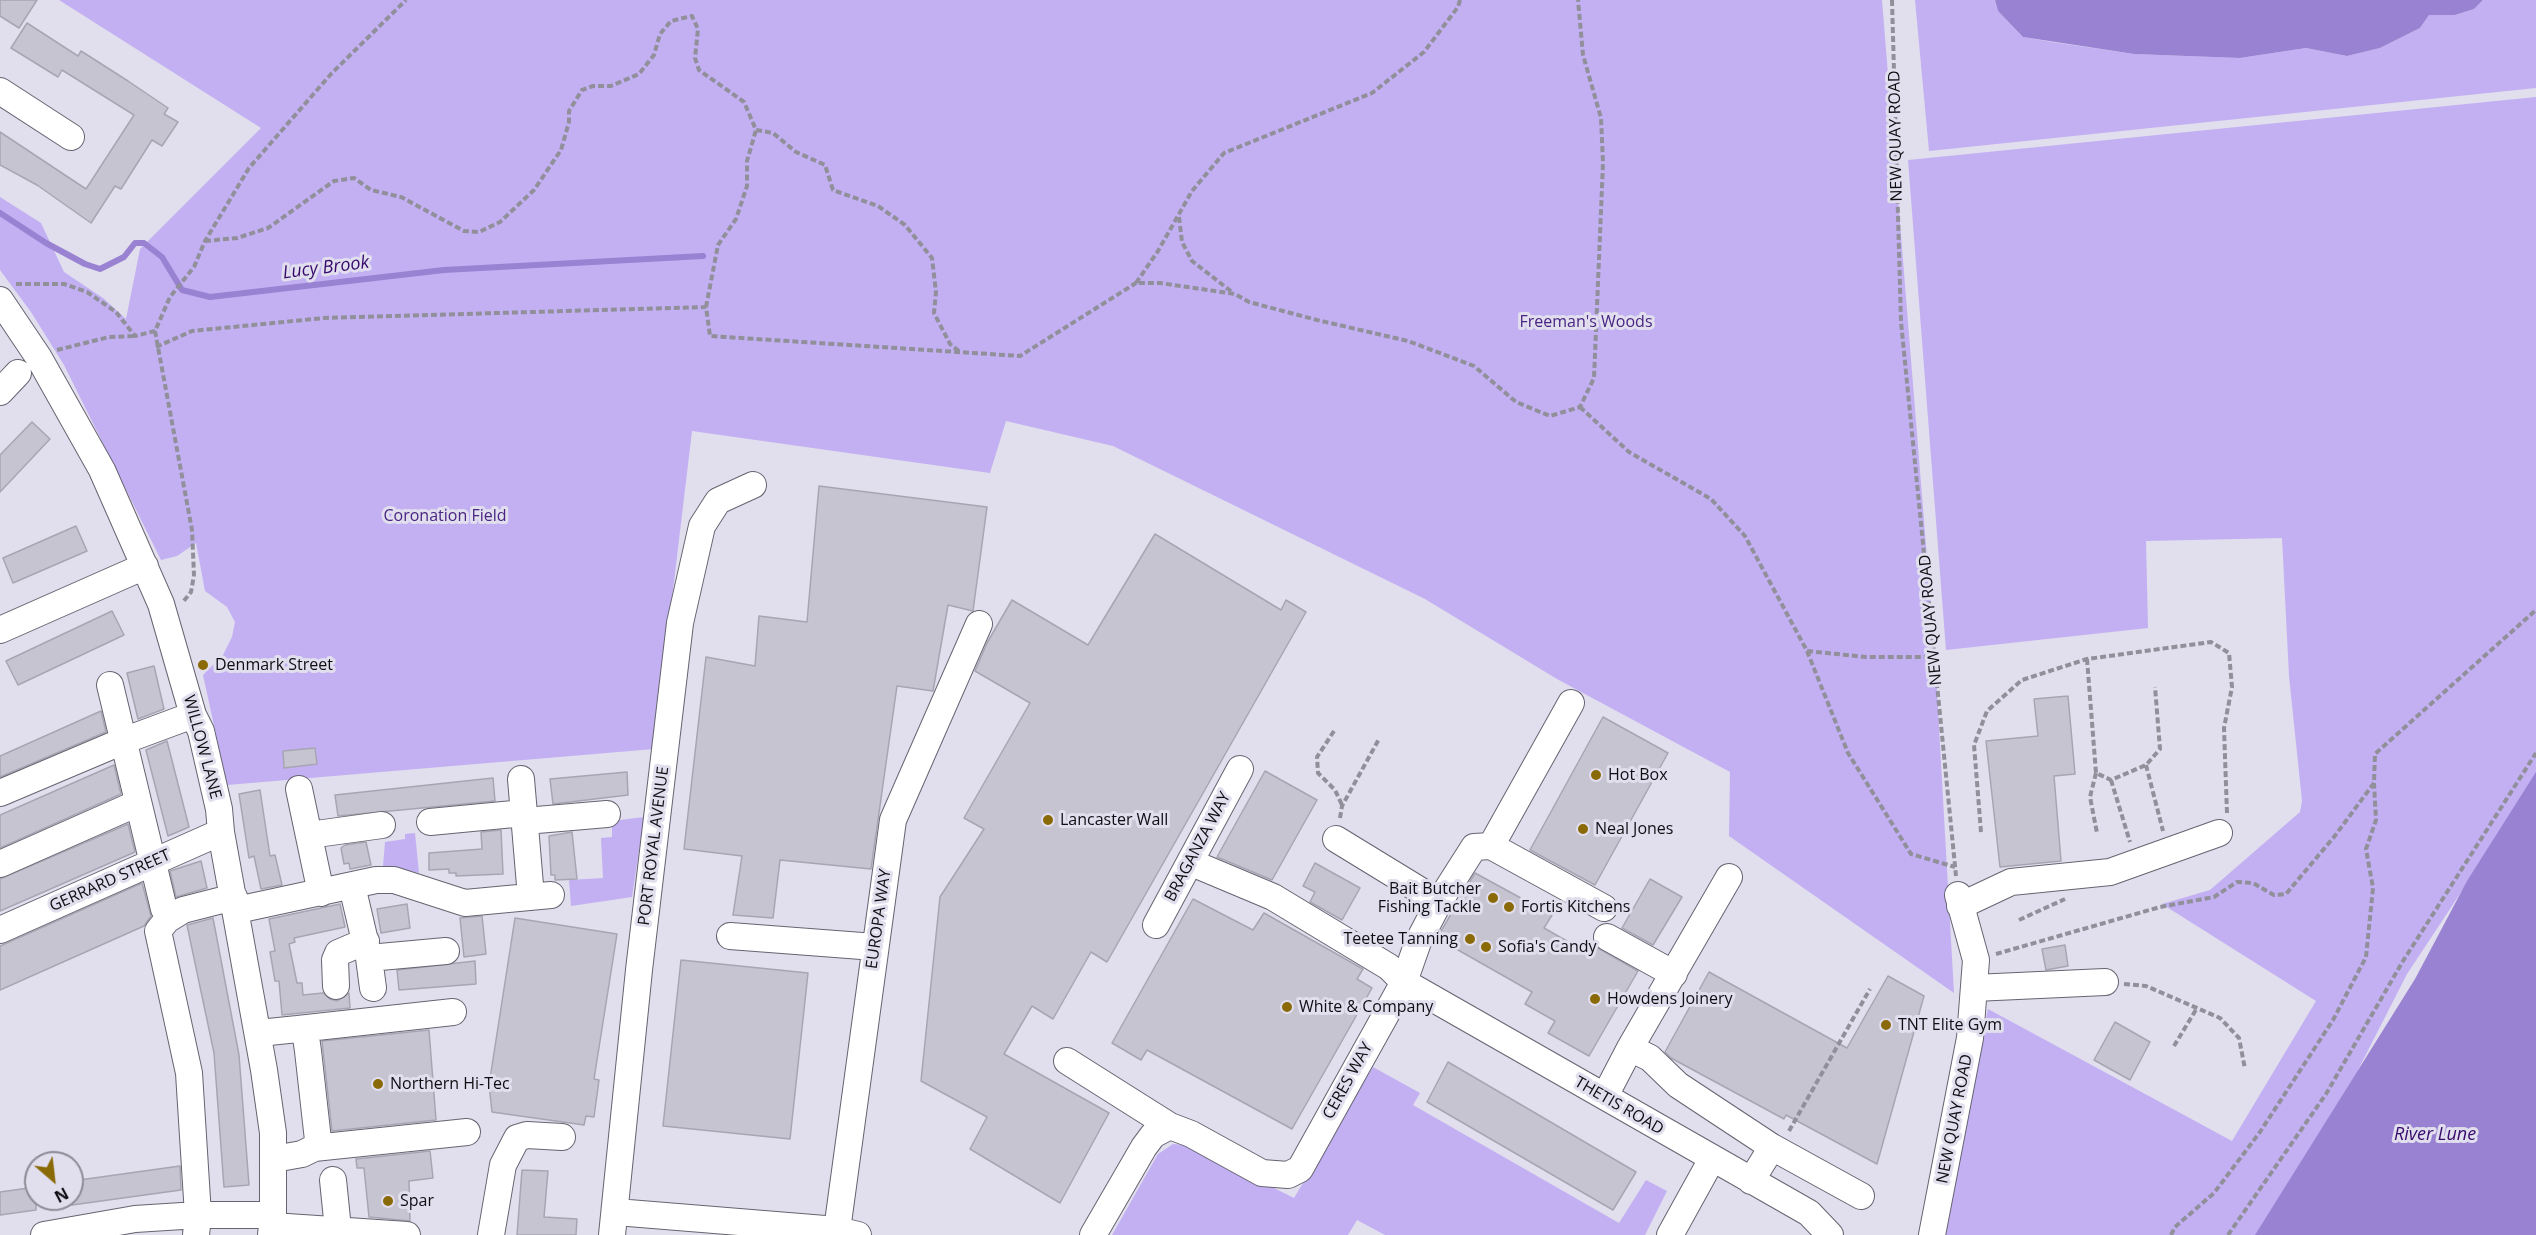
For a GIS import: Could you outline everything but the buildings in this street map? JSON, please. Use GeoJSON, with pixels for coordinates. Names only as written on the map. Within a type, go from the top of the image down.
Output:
{"type":"FeatureCollection","features":[{"type":"Feature","properties":{"kind":"street"},"geometry":{"type":"LineString","coordinates":[[0,91],[70,137]]}},
{"type":"Feature","properties":{"kind":"street","name":"WILLOW LANE"},"geometry":{"type":"LineString","coordinates":[[4,292],[102,471],[145,566],[165,614],[193,715],[201,731],[219,809],[220,831],[258,1033],[274,1159],[272,1225]]}},
{"type":"Feature","properties":{"kind":"street"},"geometry":{"type":"LineString","coordinates":[[0,392],[18,373]]}},
{"type":"Feature","properties":{"kind":"street","name":"PORT ROYAL AVENUE"},"geometry":{"type":"LineString","coordinates":[[614,1223],[639,970],[680,623],[702,526],[718,501],[753,485]]}},
{"type":"Feature","properties":{"kind":"street"},"geometry":{"type":"LineString","coordinates":[[0,630],[145,566]]}},
{"type":"Feature","properties":{"kind":"street","name":"EUROPA WAY"},"geometry":{"type":"LineString","coordinates":[[834,1232],[892,820],[979,624]]}},
{"type":"Feature","properties":{"kind":"street"},"geometry":{"type":"LineString","coordinates":[[110,685],[164,909]]}},
{"type":"Feature","properties":{"kind":"street"},"geometry":{"type":"LineString","coordinates":[[1571,703],[1491,846],[1604,908]]}},
{"type":"Feature","properties":{"kind":"street"},"geometry":{"type":"LineString","coordinates":[[0,793],[123,741],[193,715]]}},
{"type":"Feature","properties":{"kind":"street","name":"BRAGANZA WAY"},"geometry":{"type":"LineString","coordinates":[[1156,925],[1192,863],[1240,769]]}},
{"type":"Feature","properties":{"kind":"street"},"geometry":{"type":"LineString","coordinates":[[197,1225],[189,1073],[158,931],[167,920],[183,910],[321,893],[376,880],[394,880],[465,903],[541,896],[525,817],[521,779]]}},
{"type":"Feature","properties":{"kind":"street"},"geometry":{"type":"LineString","coordinates":[[299,789],[321,893]]}},
{"type":"Feature","properties":{"kind":"street"},"geometry":{"type":"LineString","coordinates":[[0,864],[138,803]]}},
{"type":"Feature","properties":{"kind":"street"},"geometry":{"type":"LineString","coordinates":[[430,822],[607,814]]}},
{"type":"Feature","properties":{"kind":"street"},"geometry":{"type":"LineString","coordinates":[[309,835],[382,825]]}},
{"type":"Feature","properties":{"kind":"street","name":"GERRARD STREET"},"geometry":{"type":"LineString","coordinates":[[0,930],[220,831]]}},
{"type":"Feature","properties":{"kind":"street"},"geometry":{"type":"LineString","coordinates":[[1959,900],[2011,882],[2110,872],[2219,833]]}},
{"type":"Feature","properties":{"kind":"street"},"geometry":{"type":"LineString","coordinates":[[1336,839],[1439,902]]}},
{"type":"Feature","properties":{"kind":"street","name":"CERES WAY"},"geometry":{"type":"LineString","coordinates":[[1170,1126],[1191,1134],[1262,1173],[1288,1175],[1300,1169],[1404,982],[1418,942],[1439,902],[1474,847],[1491,846]]}},
{"type":"Feature","properties":{"kind":"street","name":"THETIS ROAD"},"geometry":{"type":"LineString","coordinates":[[1192,863],[1273,897],[1389,967],[1404,982],[1809,1213],[1830,1235]]}},
{"type":"Feature","properties":{"kind":"street"},"geometry":{"type":"LineString","coordinates":[[1605,1096],[1630,1048],[1729,877]]}},
{"type":"Feature","properties":{"kind":"street"},"geometry":{"type":"LineString","coordinates":[[352,886],[368,949],[373,988]]}},
{"type":"Feature","properties":{"kind":"street","name":"NEW QUAY ROAD"},"geometry":{"type":"LineString","coordinates":[[1932,1235],[1970,1038],[1976,960],[1959,900]]}},
{"type":"Feature","properties":{"kind":"street"},"geometry":{"type":"LineString","coordinates":[[730,936],[875,947]]}},
{"type":"Feature","properties":{"kind":"street"},"geometry":{"type":"LineString","coordinates":[[1607,937],[1674,974]]}},
{"type":"Feature","properties":{"kind":"street"},"geometry":{"type":"LineString","coordinates":[[336,986],[334,960],[338,953],[368,949],[446,951]]}},
{"type":"Feature","properties":{"kind":"street"},"geometry":{"type":"LineString","coordinates":[[1974,988],[2105,982]]}},
{"type":"Feature","properties":{"kind":"street"},"geometry":{"type":"LineString","coordinates":[[258,1033],[453,1012]]}},
{"type":"Feature","properties":{"kind":"street"},"geometry":{"type":"LineString","coordinates":[[298,1029],[306,1037],[318,1140],[314,1148]]}},
{"type":"Feature","properties":{"kind":"street"},"geometry":{"type":"LineString","coordinates":[[1630,1048],[1650,1058],[1678,1084],[1775,1149],[1861,1196]]}},
{"type":"Feature","properties":{"kind":"street"},"geometry":{"type":"LineString","coordinates":[[1067,1061],[1170,1126],[1154,1135],[1144,1147],[1093,1235]]}},
{"type":"Feature","properties":{"kind":"street"},"geometry":{"type":"LineString","coordinates":[[274,1159],[302,1154],[314,1148],[467,1132]]}},
{"type":"Feature","properties":{"kind":"street"},"geometry":{"type":"LineString","coordinates":[[491,1235],[503,1165],[517,1138],[526,1135],[562,1137]]}},
{"type":"Feature","properties":{"kind":"street"},"geometry":{"type":"LineString","coordinates":[[1751,1181],[1775,1149]]}},
{"type":"Feature","properties":{"kind":"street"},"geometry":{"type":"LineString","coordinates":[[1670,1235],[1712,1159]]}},
{"type":"Feature","properties":{"kind":"street"},"geometry":{"type":"LineString","coordinates":[[333,1180],[338,1229]]}},
{"type":"Feature","properties":{"kind":"street"},"geometry":{"type":"LineString","coordinates":[[44,1235],[135,1220],[197,1225],[272,1225],[407,1235]]}},
{"type":"Feature","properties":{"kind":"street"},"geometry":{"type":"LineString","coordinates":[[614,1223],[834,1232]]}},
{"type":"Feature","properties":{"kind":"path"},"geometry":{"type":"LineString","coordinates":[[165,614],[183,602],[191,592],[194,575],[192,530],[175,432],[156,347],[155,331],[170,297],[194,267],[205,241],[249,168],[331,74],[406,0]]}},
{"type":"Feature","properties":{"kind":"path"},"geometry":{"type":"LineString","coordinates":[[205,241],[237,238],[268,228],[333,181],[354,178],[371,190],[401,196],[464,231],[479,232],[501,222],[534,190],[561,150],[569,122],[569,111],[582,90],[593,87],[610,87],[639,74],[654,55],[660,34],[671,21],[692,16],[698,29],[694,58],[699,70],[744,102],[756,130],[747,161],[747,186],[736,219],[718,245],[706,307],[710,336],[1020,356],[1136,283],[1192,191],[1224,153],[1372,93],[1424,52],[1458,7],[1460,0]]}},
{"type":"Feature","properties":{"kind":"path"},"geometry":{"type":"LineString","coordinates":[[1179,215],[1182,242],[1192,261],[1207,275],[1250,302],[1408,341],[1474,366],[1516,402],[1550,416],[1580,406],[1594,378],[1604,163],[1601,118],[1582,55],[1578,0]]}},
{"type":"Feature","properties":{"kind":"path","name":"NEW QUAY ROAD"},"geometry":{"type":"LineString","coordinates":[[1893,0],[1901,322],[1959,900]]}},
{"type":"Feature","properties":{"kind":"path"},"geometry":{"type":"LineString","coordinates":[[756,130],[772,133],[796,153],[825,165],[833,190],[855,195],[878,206],[905,225],[932,258],[936,292],[934,313],[951,344],[960,352]]}},
{"type":"Feature","properties":{"kind":"path"},"geometry":{"type":"LineString","coordinates":[[1136,283],[1160,283],[1235,294]]}},
{"type":"Feature","properties":{"kind":"path"},"geometry":{"type":"LineString","coordinates":[[4,292],[64,284],[87,292],[116,312],[135,336]]}},
{"type":"Feature","properties":{"kind":"path"},"geometry":{"type":"LineString","coordinates":[[156,347],[192,331],[324,318],[706,307]]}},
{"type":"Feature","properties":{"kind":"path"},"geometry":{"type":"LineString","coordinates":[[50,352],[73,344],[135,336],[155,331]]}},
{"type":"Feature","properties":{"kind":"path"},"geometry":{"type":"LineString","coordinates":[[1580,406],[1629,452],[1711,499],[1745,536],[1807,651],[1848,753],[1911,854],[1955,867]]}},
{"type":"Feature","properties":{"kind":"path"},"geometry":{"type":"LineString","coordinates":[[2171,1235],[2175,1227],[2214,1193],[2260,1132],[2333,1020],[2366,957],[2373,888],[2366,849],[2376,820],[2375,754],[2536,610]]}},
{"type":"Feature","properties":{"kind":"path"},"geometry":{"type":"LineString","coordinates":[[1982,832],[1974,745],[1987,711],[2022,680],[2087,659],[2211,642],[2229,653],[2232,687],[2224,728],[2227,816],[2219,833]]}},
{"type":"Feature","properties":{"kind":"path"},"geometry":{"type":"LineString","coordinates":[[1807,651],[1866,657],[1935,657]]}},
{"type":"Feature","properties":{"kind":"path"},"geometry":{"type":"LineString","coordinates":[[2087,659],[2096,773],[2090,797],[2097,833]]}},
{"type":"Feature","properties":{"kind":"path"},"geometry":{"type":"LineString","coordinates":[[2096,773],[2111,780],[2146,765],[2160,749],[2155,687]]}},
{"type":"Feature","properties":{"kind":"path"},"geometry":{"type":"LineString","coordinates":[[1334,731],[1317,757],[1318,773],[1335,790],[1342,806]]}},
{"type":"Feature","properties":{"kind":"path"},"geometry":{"type":"LineString","coordinates":[[1336,839],[1342,806],[1379,740]]}},
{"type":"Feature","properties":{"kind":"path"},"geometry":{"type":"LineString","coordinates":[[2228,1235],[2326,1094],[2403,961],[2536,753]]}},
{"type":"Feature","properties":{"kind":"path"},"geometry":{"type":"LineString","coordinates":[[2146,765],[2168,852]]}},
{"type":"Feature","properties":{"kind":"path"},"geometry":{"type":"LineString","coordinates":[[2111,780],[2136,863]]}},
{"type":"Feature","properties":{"kind":"path"},"geometry":{"type":"LineString","coordinates":[[1976,960],[2160,907],[2214,897],[2236,882],[2253,883],[2274,895],[2286,894],[2334,837],[2374,783]]}},
{"type":"Feature","properties":{"kind":"path"},"geometry":{"type":"LineString","coordinates":[[2019,920],[2065,900],[2063,877]]}},
{"type":"Feature","properties":{"kind":"path"},"geometry":{"type":"LineString","coordinates":[[2105,982],[2146,986],[2220,1018],[2239,1038],[2245,1069]]}},
{"type":"Feature","properties":{"kind":"path"},"geometry":{"type":"LineString","coordinates":[[1775,1149],[1870,989]]}},
{"type":"Feature","properties":{"kind":"path"},"geometry":{"type":"LineString","coordinates":[[2174,1046],[2197,1008]]}},
{"type":"Feature","properties":{"kind":"green space","name":"Freeman's Woods"},"geometry":{"type":"Polygon","coordinates":[[[59,0],[1882,0],[1935,657],[1954,993],[1729,836],[1730,772],[1557,679],[1425,599],[1113,446],[1006,421],[990,473],[692,431],[654,749],[227,785],[203,675],[223,655],[232,637],[235,622],[227,607],[205,591],[196,543],[177,556],[161,560],[64,365],[31,312],[0,270],[0,197],[41,223],[64,272],[103,298],[126,319],[140,249],[261,128],[59,0]]]}},
{"type":"Feature","properties":{"kind":"green space"},"geometry":{"type":"Polygon","coordinates":[[[1915,0],[1995,0],[1998,11],[2023,37],[2134,54],[2240,58],[2306,48],[2347,56],[2380,48],[2420,28],[2429,15],[2455,15],[2474,9],[2483,0],[2536,0],[2536,88],[1929,151],[1915,0]]]}},
{"type":"Feature","properties":{"kind":"green space"},"geometry":{"type":"Polygon","coordinates":[[[2536,97],[2536,779],[2407,974],[2357,1072],[2258,1235],[1938,1235],[1988,1009],[2232,1141],[2316,1001],[2162,904],[2210,890],[2300,812],[2302,801],[2289,676],[2282,538],[2146,541],[2148,628],[1946,650],[1908,160],[2536,97]]]}},
{"type":"Feature","properties":{"kind":"green space"},"geometry":{"type":"Polygon","coordinates":[[[644,817],[632,897],[571,906],[569,880],[603,878],[601,838],[612,837],[612,821],[644,817]]]}},
{"type":"Feature","properties":{"kind":"green space"},"geometry":{"type":"Polygon","coordinates":[[[415,833],[419,873],[383,866],[385,842],[405,839],[405,834],[415,833]]]}},
{"type":"Feature","properties":{"kind":"green space"},"geometry":{"type":"Polygon","coordinates":[[[1373,1067],[1420,1093],[1413,1105],[1619,1223],[1646,1180],[1667,1191],[1645,1235],[1385,1235],[1357,1220],[1348,1235],[1112,1235],[1158,1154],[1173,1144],[1188,1145],[1294,1198],[1373,1067]]]}},
{"type":"Feature","properties":{"kind":"water"},"geometry":{"type":"Polygon","coordinates":[[[1995,0],[2483,0],[2474,9],[2455,15],[2429,15],[2420,28],[2380,48],[2347,56],[2306,48],[2240,58],[2134,54],[2023,37],[1998,11],[1995,0]]]}},
{"type":"Feature","properties":{"kind":"water","name":"River Lune"},"geometry":{"type":"Polygon","coordinates":[[[2536,772],[2536,1235],[2255,1235],[2415,979],[2467,881],[2536,772]]]}},
{"type":"Feature","properties":{"kind":"waterway","name":"Lucy Brook"},"geometry":{"type":"LineString","coordinates":[[0,213],[46,243],[85,264],[100,269],[124,257],[135,243],[144,243],[162,257],[182,290],[210,297],[444,270],[703,256]]}},
{"type":"Feature","properties":{"kind":"place","name":"Denmark Street"},"geometry":{"type":"Point","coordinates":[203,665]}},
{"type":"Feature","properties":{"kind":"place","name":"Hot Box"},"geometry":{"type":"Point","coordinates":[1596,775]}},
{"type":"Feature","properties":{"kind":"place","name":"Lancaster Wall"},"geometry":{"type":"Point","coordinates":[1048,820]}},
{"type":"Feature","properties":{"kind":"place","name":"Neal Jones"},"geometry":{"type":"Point","coordinates":[1583,829]}},
{"type":"Feature","properties":{"kind":"place","name":"Bait Butcher Fishing Tackle"},"geometry":{"type":"Point","coordinates":[1493,898]}},
{"type":"Feature","properties":{"kind":"place","name":"Fortis Kitchens"},"geometry":{"type":"Point","coordinates":[1509,907]}},
{"type":"Feature","properties":{"kind":"place","name":"Teetee Tanning"},"geometry":{"type":"Point","coordinates":[1470,939]}},
{"type":"Feature","properties":{"kind":"place","name":"Sofia's Candy"},"geometry":{"type":"Point","coordinates":[1486,947]}},
{"type":"Feature","properties":{"kind":"place","name":"Howdens Joinery"},"geometry":{"type":"Point","coordinates":[1595,999]}},
{"type":"Feature","properties":{"kind":"place","name":"White & Company"},"geometry":{"type":"Point","coordinates":[1287,1007]}},
{"type":"Feature","properties":{"kind":"place","name":"TNT Elite Gym"},"geometry":{"type":"Point","coordinates":[1886,1025]}},
{"type":"Feature","properties":{"kind":"place","name":"Northern Hi-Tec"},"geometry":{"type":"Point","coordinates":[378,1084]}},
{"type":"Feature","properties":{"kind":"place","name":"Spar"},"geometry":{"type":"Point","coordinates":[388,1201]}},
{"type":"Feature","properties":{"kind":"park label","name":"Coronation Field"},"geometry":{"type":"Point","coordinates":[445,516]}}]}
